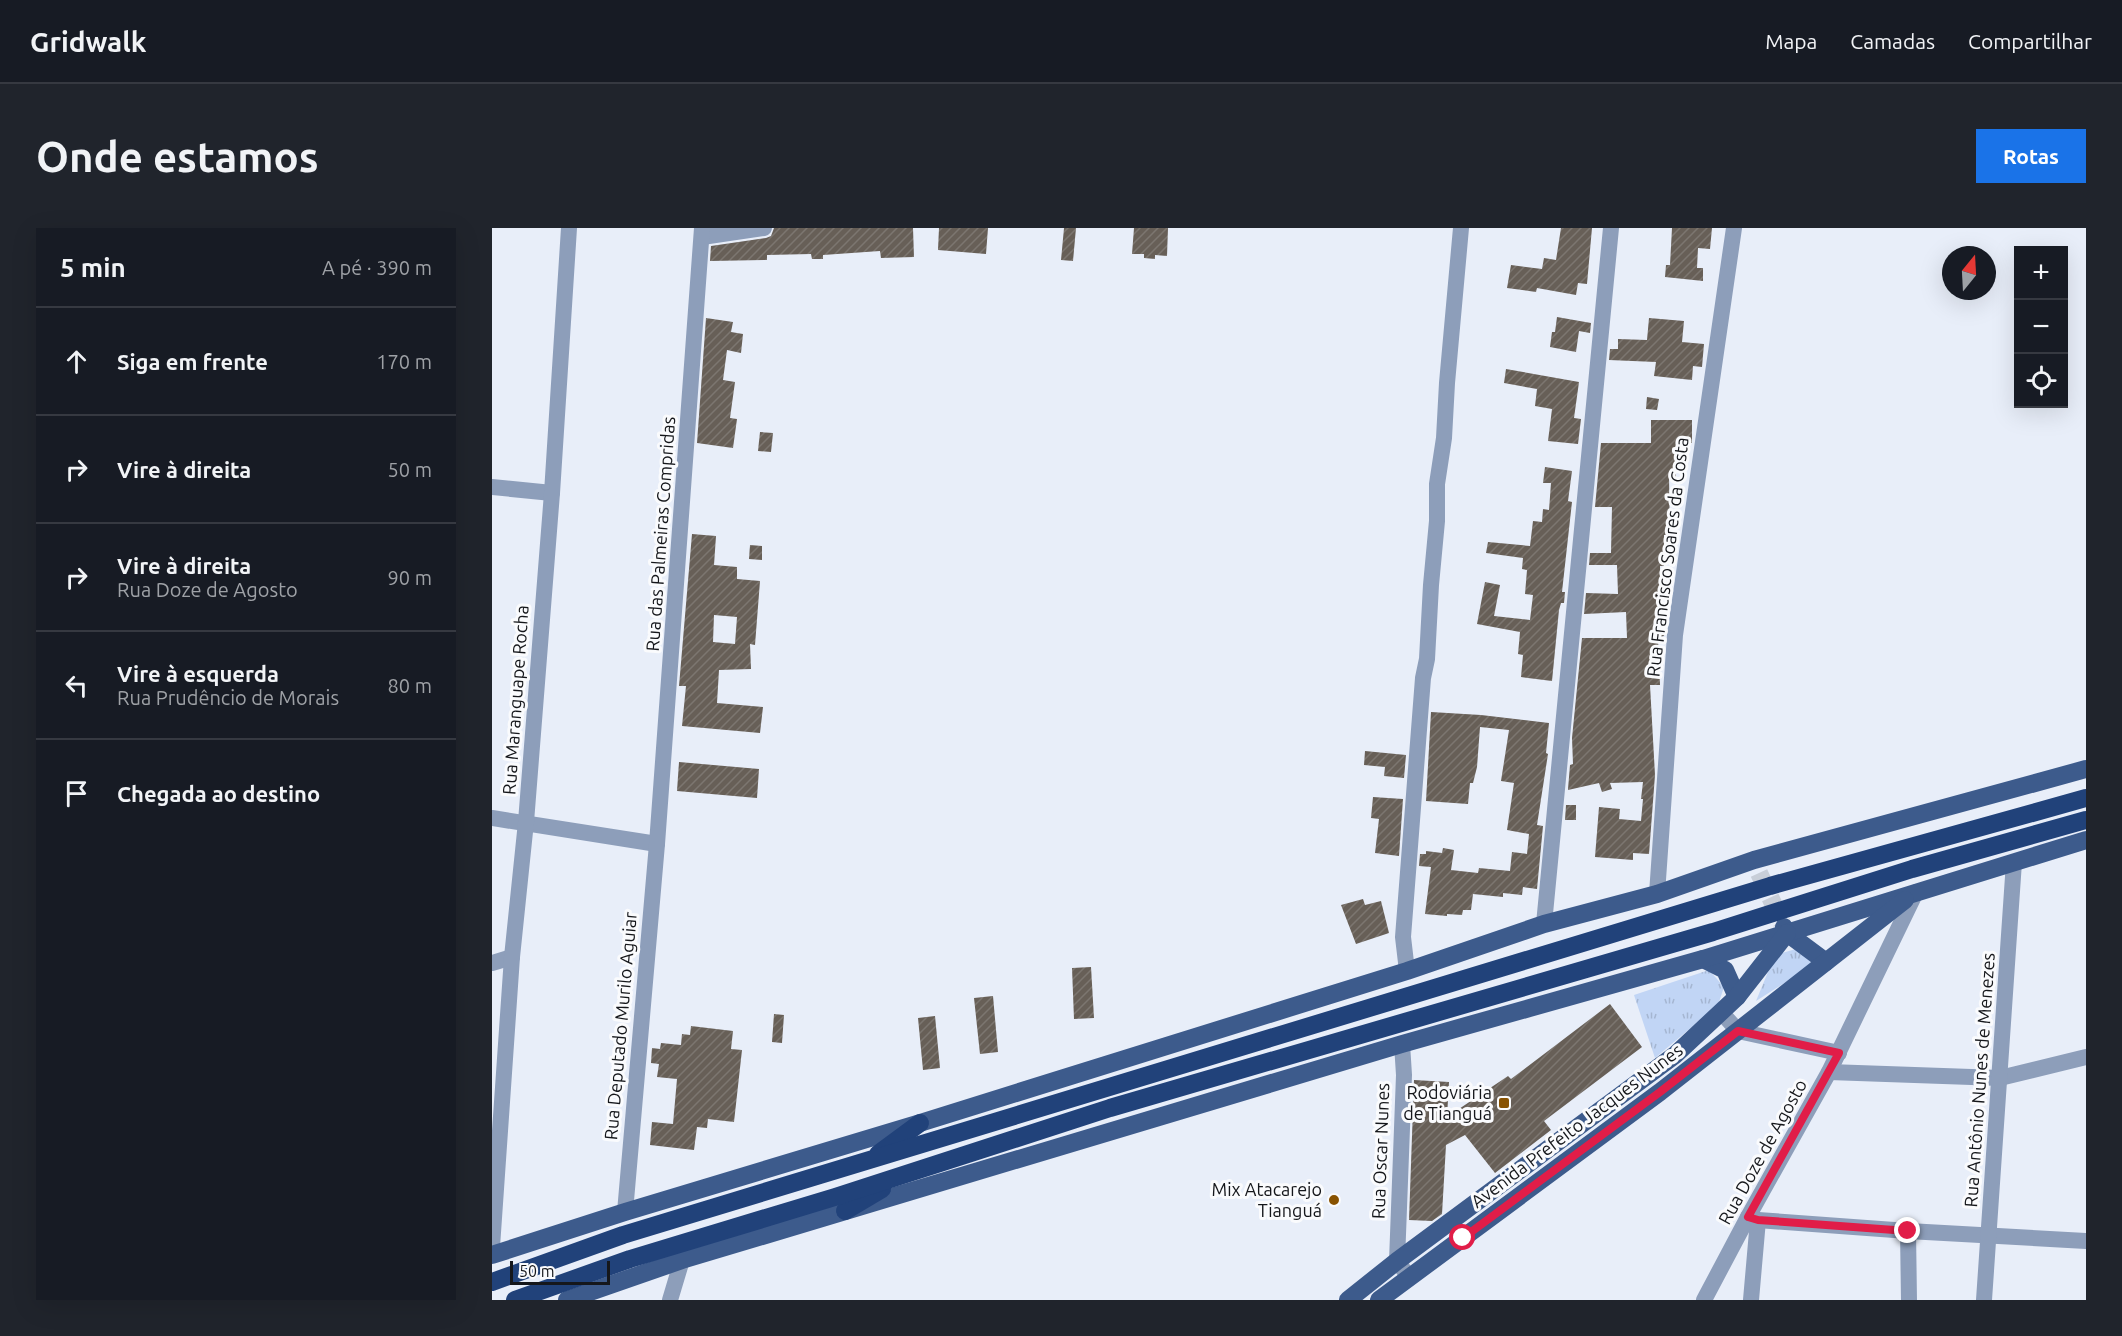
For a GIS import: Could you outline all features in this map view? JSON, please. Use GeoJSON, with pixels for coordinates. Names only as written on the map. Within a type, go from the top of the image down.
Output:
{"type":"FeatureCollection","features":[{"type":"Feature","properties":{"kind":"highway"},"geometry":{"type":"LineString","coordinates":[[492,1282],[623,1235],[866,1163],[1770,886],[2086,798]]}},
{"type":"Feature","properties":{"kind":"highway"},"geometry":{"type":"LineString","coordinates":[[515,1300],[630,1259],[1110,1108],[1713,932],[1912,868],[2086,820]]}},
{"type":"Feature","properties":{"kind":"highway"},"geometry":{"type":"LineString","coordinates":[[866,1163],[921,1124]]}},
{"type":"Feature","properties":{"kind":"highway"},"geometry":{"type":"LineString","coordinates":[[845,1211],[911,1172]]}},
{"type":"Feature","properties":{"kind":"main road"},"geometry":{"type":"LineString","coordinates":[[492,1255],[625,1212],[921,1124],[1407,971],[1544,924],[1757,866],[2086,769]]}},
{"type":"Feature","properties":{"kind":"main road"},"geometry":{"type":"LineString","coordinates":[[567,1300],[682,1260],[1402,1044],[1703,959],[1784,928],[1916,892],[2086,840]]}},
{"type":"Feature","properties":{"kind":"main road","name":"Avenida Prefeito Jacques Nunes"},"geometry":{"type":"LineString","coordinates":[[1379,1300],[1687,1071],[1916,892]]}},
{"type":"Feature","properties":{"kind":"main road"},"geometry":{"type":"LineString","coordinates":[[1784,928],[1826,962]]}},
{"type":"Feature","properties":{"kind":"main road","name":"Avenida Prefeito Jacques Nunes"},"geometry":{"type":"LineString","coordinates":[[1348,1300],[1397,1261],[1675,1055],[1737,998],[1784,928]]}},
{"type":"Feature","properties":{"kind":"main road"},"geometry":{"type":"LineString","coordinates":[[1703,959],[1725,970],[1737,998]]}},
{"type":"Feature","properties":{"kind":"main road"},"geometry":{"type":"LineString","coordinates":[[1675,1055],[1687,1071]]}},
{"type":"Feature","properties":{"kind":"main road"},"geometry":{"type":"LineString","coordinates":[[1618,1097],[1630,1114]]}},
{"type":"Feature","properties":{"kind":"main road"},"geometry":{"type":"LineString","coordinates":[[1565,1137],[1577,1154]]}},
{"type":"Feature","properties":{"kind":"main road"},"geometry":{"type":"LineString","coordinates":[[1509,1178],[1521,1195]]}},
{"type":"Feature","properties":{"kind":"main road"},"geometry":{"type":"LineString","coordinates":[[1451,1221],[1463,1238]]}},
{"type":"Feature","properties":{"kind":"street","name":"Rua Maranguape Rocha"},"geometry":{"type":"LineString","coordinates":[[492,1247],[498,1085],[526,822],[552,493],[569,228]]}},
{"type":"Feature","properties":{"kind":"street"},"geometry":{"type":"LineString","coordinates":[[702,233],[764,228]]}},
{"type":"Feature","properties":{"kind":"street"},"geometry":{"type":"LineString","coordinates":[[1407,971],[1403,937],[1423,678],[1428,659],[1431,585],[1437,521],[1437,483],[1444,438],[1461,228]]}},
{"type":"Feature","properties":{"kind":"street"},"geometry":{"type":"LineString","coordinates":[[1544,924],[1611,228]]}},
{"type":"Feature","properties":{"kind":"street","name":"Rua Francisco Soares da Costa"},"geometry":{"type":"LineString","coordinates":[[1658,894],[1675,635],[1734,228]]}},
{"type":"Feature","properties":{"kind":"street","name":"Rua das Palmeiras Compridas"},"geometry":{"type":"LineString","coordinates":[[657,844],[702,233]]}},
{"type":"Feature","properties":{"kind":"street"},"geometry":{"type":"LineString","coordinates":[[492,487],[552,493]]}},
{"type":"Feature","properties":{"kind":"street"},"geometry":{"type":"LineString","coordinates":[[492,818],[657,844]]}},
{"type":"Feature","properties":{"kind":"street","name":"Rua Deputado Murilo Aguiar"},"geometry":{"type":"LineString","coordinates":[[625,1212],[657,844]]}},
{"type":"Feature","properties":{"kind":"street","name":"Rua Antônio Nunes de Menezes"},"geometry":{"type":"LineString","coordinates":[[1984,1300],[2014,862]]}},
{"type":"Feature","properties":{"kind":"street","name":"Rua Doze de Agosto"},"geometry":{"type":"LineString","coordinates":[[1704,1300],[1753,1218],[1839,1053],[1916,892]]}},
{"type":"Feature","properties":{"kind":"street"},"geometry":{"type":"LineString","coordinates":[[492,963],[512,957]]}},
{"type":"Feature","properties":{"kind":"street"},"geometry":{"type":"LineString","coordinates":[[1721,1012],[1738,1031],[1839,1053]]}},
{"type":"Feature","properties":{"kind":"street","name":"Rua Oscar Nunes"},"geometry":{"type":"LineString","coordinates":[[1397,1261],[1404,1075],[1402,1044]]}},
{"type":"Feature","properties":{"kind":"street"},"geometry":{"type":"LineString","coordinates":[[1829,1072],[2000,1078],[2086,1057]]}},
{"type":"Feature","properties":{"kind":"street"},"geometry":{"type":"LineString","coordinates":[[1751,1300],[1753,1218],[1908,1231],[2086,1241]]}},
{"type":"Feature","properties":{"kind":"street"},"geometry":{"type":"LineString","coordinates":[[1908,1231],[1909,1300]]}},
{"type":"Feature","properties":{"kind":"street"},"geometry":{"type":"LineString","coordinates":[[670,1300],[682,1260]]}},
{"type":"Feature","properties":{"kind":"street"},"geometry":{"type":"LineString","coordinates":[[1397,1261],[1409,1277]]}},
{"type":"Feature","properties":{"kind":"green space"},"geometry":{"type":"Polygon","coordinates":[[[1799,948],[1819,961],[1756,1001],[1775,955],[1799,948]]]}},
{"type":"Feature","properties":{"kind":"green space"},"geometry":{"type":"Polygon","coordinates":[[[1709,970],[1724,987],[1718,1005],[1655,1058],[1634,995],[1709,970]]]}},
{"type":"Feature","properties":{"kind":"building"},"geometry":{"type":"Polygon","coordinates":[[[774,228],[913,228],[914,257],[881,258],[880,251],[823,255],[823,259],[812,259],[811,254],[767,255],[767,260],[710,261],[711,246],[766,238],[771,236],[774,228]]]}},
{"type":"Feature","properties":{"kind":"building"},"geometry":{"type":"Polygon","coordinates":[[[939,228],[988,228],[986,254],[938,250],[939,228]]]}},
{"type":"Feature","properties":{"kind":"building"},"geometry":{"type":"Polygon","coordinates":[[[1064,228],[1076,228],[1073,261],[1061,260],[1064,228]]]}},
{"type":"Feature","properties":{"kind":"building"},"geometry":{"type":"Polygon","coordinates":[[[1134,228],[1168,228],[1167,256],[1155,255],[1155,259],[1144,258],[1144,254],[1132,254],[1134,228]]]}},
{"type":"Feature","properties":{"kind":"building"},"geometry":{"type":"Polygon","coordinates":[[[1561,228],[1592,228],[1587,284],[1578,283],[1576,295],[1537,288],[1536,292],[1507,288],[1511,265],[1542,269],[1544,258],[1556,260],[1561,228]]]}},
{"type":"Feature","properties":{"kind":"building"},"geometry":{"type":"Polygon","coordinates":[[[1672,228],[1712,228],[1710,249],[1698,248],[1697,268],[1703,268],[1703,281],[1665,277],[1666,265],[1670,265],[1672,228]]]}},
{"type":"Feature","properties":{"kind":"building"},"geometry":{"type":"Polygon","coordinates":[[[1557,317],[1591,323],[1590,333],[1579,331],[1576,352],[1550,347],[1557,317]]]}},
{"type":"Feature","properties":{"kind":"building"},"geometry":{"type":"Polygon","coordinates":[[[706,318],[733,322],[731,332],[743,334],[741,353],[727,350],[723,380],[735,382],[730,418],[737,419],[733,448],[697,443],[706,318]]]}},
{"type":"Feature","properties":{"kind":"building"},"geometry":{"type":"Polygon","coordinates":[[[1649,318],[1684,321],[1682,342],[1704,344],[1702,367],[1693,366],[1692,380],[1654,376],[1656,362],[1609,360],[1610,349],[1618,349],[1618,339],[1647,340],[1649,318]]]}},
{"type":"Feature","properties":{"kind":"building"},"geometry":{"type":"Polygon","coordinates":[[[1506,369],[1579,382],[1574,418],[1581,419],[1578,444],[1548,441],[1552,409],[1535,406],[1537,389],[1504,383],[1506,369]]]}},
{"type":"Feature","properties":{"kind":"building"},"geometry":{"type":"Polygon","coordinates":[[[1647,397],[1659,399],[1657,410],[1646,409],[1647,397]]]}},
{"type":"Feature","properties":{"kind":"building"},"geometry":{"type":"Polygon","coordinates":[[[1651,420],[1692,420],[1692,443],[1681,443],[1681,471],[1676,471],[1676,477],[1669,477],[1670,535],[1664,535],[1664,566],[1660,566],[1661,611],[1665,611],[1666,626],[1664,636],[1658,637],[1660,685],[1650,685],[1655,775],[1649,854],[1633,853],[1633,860],[1595,857],[1599,807],[1620,809],[1619,819],[1641,821],[1643,799],[1641,799],[1643,782],[1610,783],[1612,789],[1602,792],[1599,783],[1568,790],[1570,765],[1573,764],[1572,738],[1582,638],[1627,638],[1626,612],[1584,614],[1586,593],[1618,594],[1617,565],[1589,565],[1590,553],[1611,553],[1612,507],[1595,507],[1601,443],[1651,443],[1651,420]]]}},
{"type":"Feature","properties":{"kind":"building"},"geometry":{"type":"Polygon","coordinates":[[[760,432],[773,433],[771,452],[758,451],[760,432]]]}},
{"type":"Feature","properties":{"kind":"building"},"geometry":{"type":"Polygon","coordinates":[[[1545,467],[1572,471],[1568,501],[1572,502],[1562,592],[1565,592],[1564,603],[1561,603],[1559,610],[1552,681],[1521,677],[1523,655],[1518,654],[1520,632],[1477,624],[1485,582],[1500,585],[1494,616],[1530,620],[1533,595],[1525,594],[1527,570],[1522,569],[1523,558],[1486,553],[1488,542],[1530,546],[1533,521],[1542,522],[1543,509],[1549,510],[1551,483],[1543,483],[1545,467]]]}},
{"type":"Feature","properties":{"kind":"building"},"geometry":{"type":"Polygon","coordinates":[[[692,534],[716,536],[714,565],[737,567],[737,579],[760,581],[755,645],[750,644],[751,669],[719,670],[717,703],[763,707],[760,733],[682,726],[686,686],[679,686],[692,534]],[[714,615],[713,642],[735,644],[737,617],[714,615]]]}},
{"type":"Feature","properties":{"kind":"building"},"geometry":{"type":"Polygon","coordinates":[[[750,545],[762,546],[762,560],[749,559],[750,545]]]}},
{"type":"Feature","properties":{"kind":"building"},"geometry":{"type":"Polygon","coordinates":[[[1431,712],[1549,723],[1546,753],[1548,754],[1537,825],[1543,826],[1537,889],[1523,887],[1522,895],[1503,893],[1503,897],[1473,894],[1471,910],[1463,910],[1462,915],[1425,914],[1431,867],[1419,866],[1420,854],[1426,854],[1426,851],[1442,853],[1443,848],[1454,850],[1451,870],[1478,873],[1479,868],[1510,871],[1512,852],[1527,854],[1529,834],[1507,830],[1514,783],[1501,781],[1509,730],[1480,727],[1477,767],[1473,783],[1470,783],[1468,804],[1426,801],[1431,712]]]}},
{"type":"Feature","properties":{"kind":"building"},"geometry":{"type":"Polygon","coordinates":[[[1365,751],[1406,755],[1404,778],[1384,776],[1385,767],[1364,765],[1365,751]]]}},
{"type":"Feature","properties":{"kind":"building"},"geometry":{"type":"Polygon","coordinates":[[[679,762],[759,769],[757,798],[677,791],[679,762]]]}},
{"type":"Feature","properties":{"kind":"building"},"geometry":{"type":"Polygon","coordinates":[[[1373,797],[1403,799],[1399,856],[1375,853],[1379,819],[1371,818],[1373,797]]]}},
{"type":"Feature","properties":{"kind":"building"},"geometry":{"type":"Polygon","coordinates":[[[1566,805],[1576,805],[1576,820],[1565,820],[1566,805]]]}},
{"type":"Feature","properties":{"kind":"building"},"geometry":{"type":"Polygon","coordinates":[[[1363,899],[1365,905],[1381,901],[1389,933],[1356,944],[1341,905],[1363,899]]]}},
{"type":"Feature","properties":{"kind":"building"},"geometry":{"type":"Polygon","coordinates":[[[1091,967],[1094,1018],[1074,1019],[1072,968],[1091,967]]]}},
{"type":"Feature","properties":{"kind":"building"},"geometry":{"type":"Polygon","coordinates":[[[993,996],[998,1052],[980,1054],[974,998],[993,996]]]}},
{"type":"Feature","properties":{"kind":"building"},"geometry":{"type":"Polygon","coordinates":[[[1610,1004],[1642,1047],[1544,1121],[1551,1130],[1495,1173],[1465,1135],[1446,1145],[1442,1214],[1432,1221],[1409,1220],[1414,1080],[1449,1082],[1447,1117],[1508,1076],[1511,1079],[1610,1004]]]}},
{"type":"Feature","properties":{"kind":"building"},"geometry":{"type":"Polygon","coordinates":[[[774,1014],[784,1015],[782,1043],[772,1042],[774,1014]]]}},
{"type":"Feature","properties":{"kind":"building"},"geometry":{"type":"Polygon","coordinates":[[[935,1016],[940,1068],[923,1070],[918,1018],[935,1016]]]}},
{"type":"Feature","properties":{"kind":"building"},"geometry":{"type":"Polygon","coordinates":[[[691,1026],[733,1031],[731,1049],[742,1050],[734,1122],[708,1119],[707,1128],[697,1127],[694,1150],[650,1145],[652,1122],[673,1124],[677,1079],[657,1077],[659,1064],[651,1063],[652,1048],[660,1049],[661,1043],[681,1045],[682,1034],[690,1035],[691,1026]]]}},
{"type":"Feature","properties":{"kind":"tunnel"},"geometry":{"type":"LineString","coordinates":[[1759,873],[1782,923]]}},
{"type":"Feature","properties":{"kind":"place","name":"Rodoviária de Tianguá"},"geometry":{"type":"Point","coordinates":[1504,1103]}},
{"type":"Feature","properties":{"kind":"place","name":"Mix Atacarejo Tianguá"},"geometry":{"type":"Point","coordinates":[1334,1200]}},
{"type":"Feature","properties":{"kind":"route"},"geometry":{"type":"LineString","coordinates":[[1463,1238],[1660,1092],[1738,1031],[1839,1053],[1748,1217],[1758,1220],[1908,1231]]}}]}
